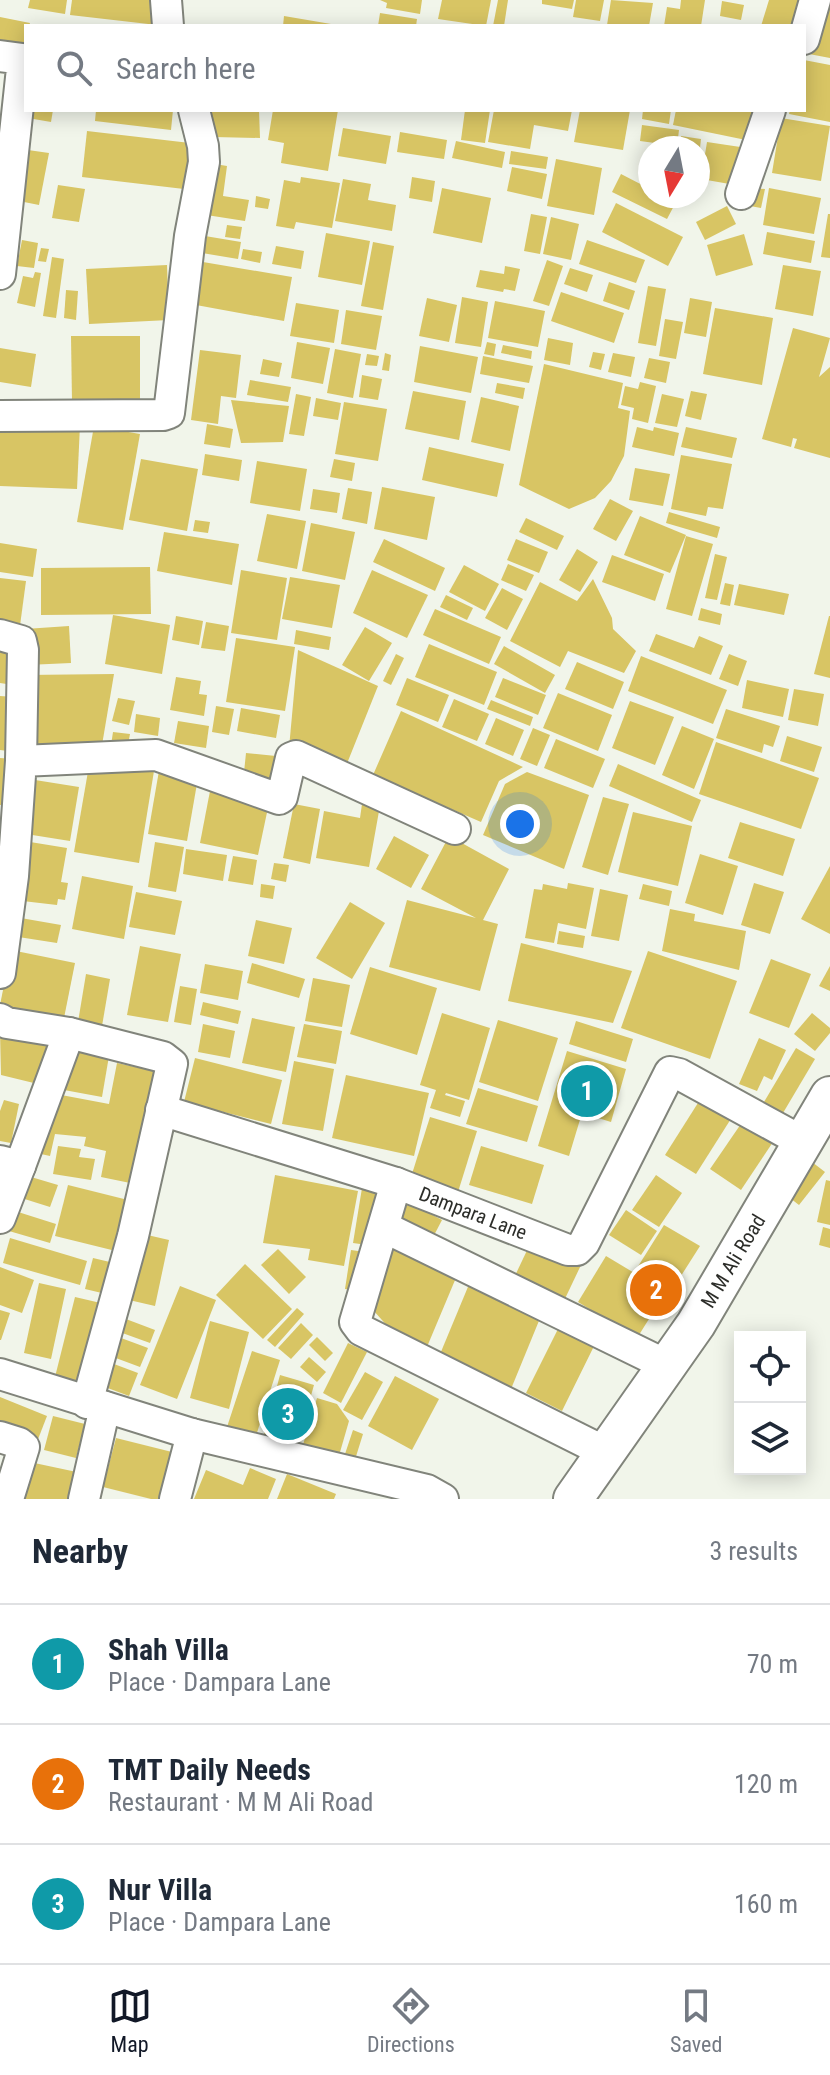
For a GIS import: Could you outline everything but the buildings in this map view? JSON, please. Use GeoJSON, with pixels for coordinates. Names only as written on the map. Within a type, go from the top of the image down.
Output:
{"type":"FeatureCollection","features":[{"type":"Feature","properties":{"kind":"street"},"geometry":{"type":"LineString","coordinates":[[166,0],[168,24]]}},
{"type":"Feature","properties":{"kind":"street"},"geometry":{"type":"LineString","coordinates":[[806,32],[815,0]]}},
{"type":"Feature","properties":{"kind":"street"},"geometry":{"type":"LineString","coordinates":[[0,56],[23,59],[0,274]]}},
{"type":"Feature","properties":{"kind":"street"},"geometry":{"type":"LineString","coordinates":[[0,416],[169,413],[190,236],[204,162],[194,112]]}},
{"type":"Feature","properties":{"kind":"street"},"geometry":{"type":"LineString","coordinates":[[741,194],[769,112]]}},
{"type":"Feature","properties":{"kind":"street"},"geometry":{"type":"LineString","coordinates":[[0,635],[21,641],[23,650],[21,761],[13,876],[0,973]]}},
{"type":"Feature","properties":{"kind":"street"},"geometry":{"type":"LineString","coordinates":[[21,761],[156,755],[279,799],[282,797],[288,764],[296,756],[455,829]]}},
{"type":"Feature","properties":{"kind":"street"},"geometry":{"type":"LineString","coordinates":[[0,1019],[163,1057],[172,1064],[96,1405],[84,1499]]}},
{"type":"Feature","properties":{"kind":"street"},"geometry":{"type":"LineString","coordinates":[[0,1218],[10,1163],[69,1033]]}},
{"type":"Feature","properties":{"kind":"street","name":"Dampara Lane"},"geometry":{"type":"LineString","coordinates":[[605,1452],[361,1330],[355,1322],[396,1183],[568,1250],[577,1250],[584,1243],[670,1072],[679,1074],[803,1142]]}},
{"type":"Feature","properties":{"kind":"street","name":"M M Ali Road"},"geometry":{"type":"LineString","coordinates":[[573,1499],[696,1324],[830,1096]]}},
{"type":"Feature","properties":{"kind":"street"},"geometry":{"type":"LineString","coordinates":[[161,1110],[396,1183]]}},
{"type":"Feature","properties":{"kind":"street"},"geometry":{"type":"LineString","coordinates":[[384,1227],[666,1365]]}},
{"type":"Feature","properties":{"kind":"street"},"geometry":{"type":"LineString","coordinates":[[0,1374],[192,1434],[427,1490],[443,1499]]}},
{"type":"Feature","properties":{"kind":"street"},"geometry":{"type":"LineString","coordinates":[[175,1499],[192,1434]]}},
{"type":"Feature","properties":{"kind":"street"},"geometry":{"type":"LineString","coordinates":[[0,1437],[24,1447],[8,1499]]}},
{"type":"Feature","properties":{"kind":"place","name":"Shah Villa"},"geometry":{"type":"Point","coordinates":[587,1091]}},
{"type":"Feature","properties":{"kind":"place","name":"TMT Daily Needs"},"geometry":{"type":"Point","coordinates":[656,1290]}},
{"type":"Feature","properties":{"kind":"place","name":"Nur Villa"},"geometry":{"type":"Point","coordinates":[288,1414]}}]}
